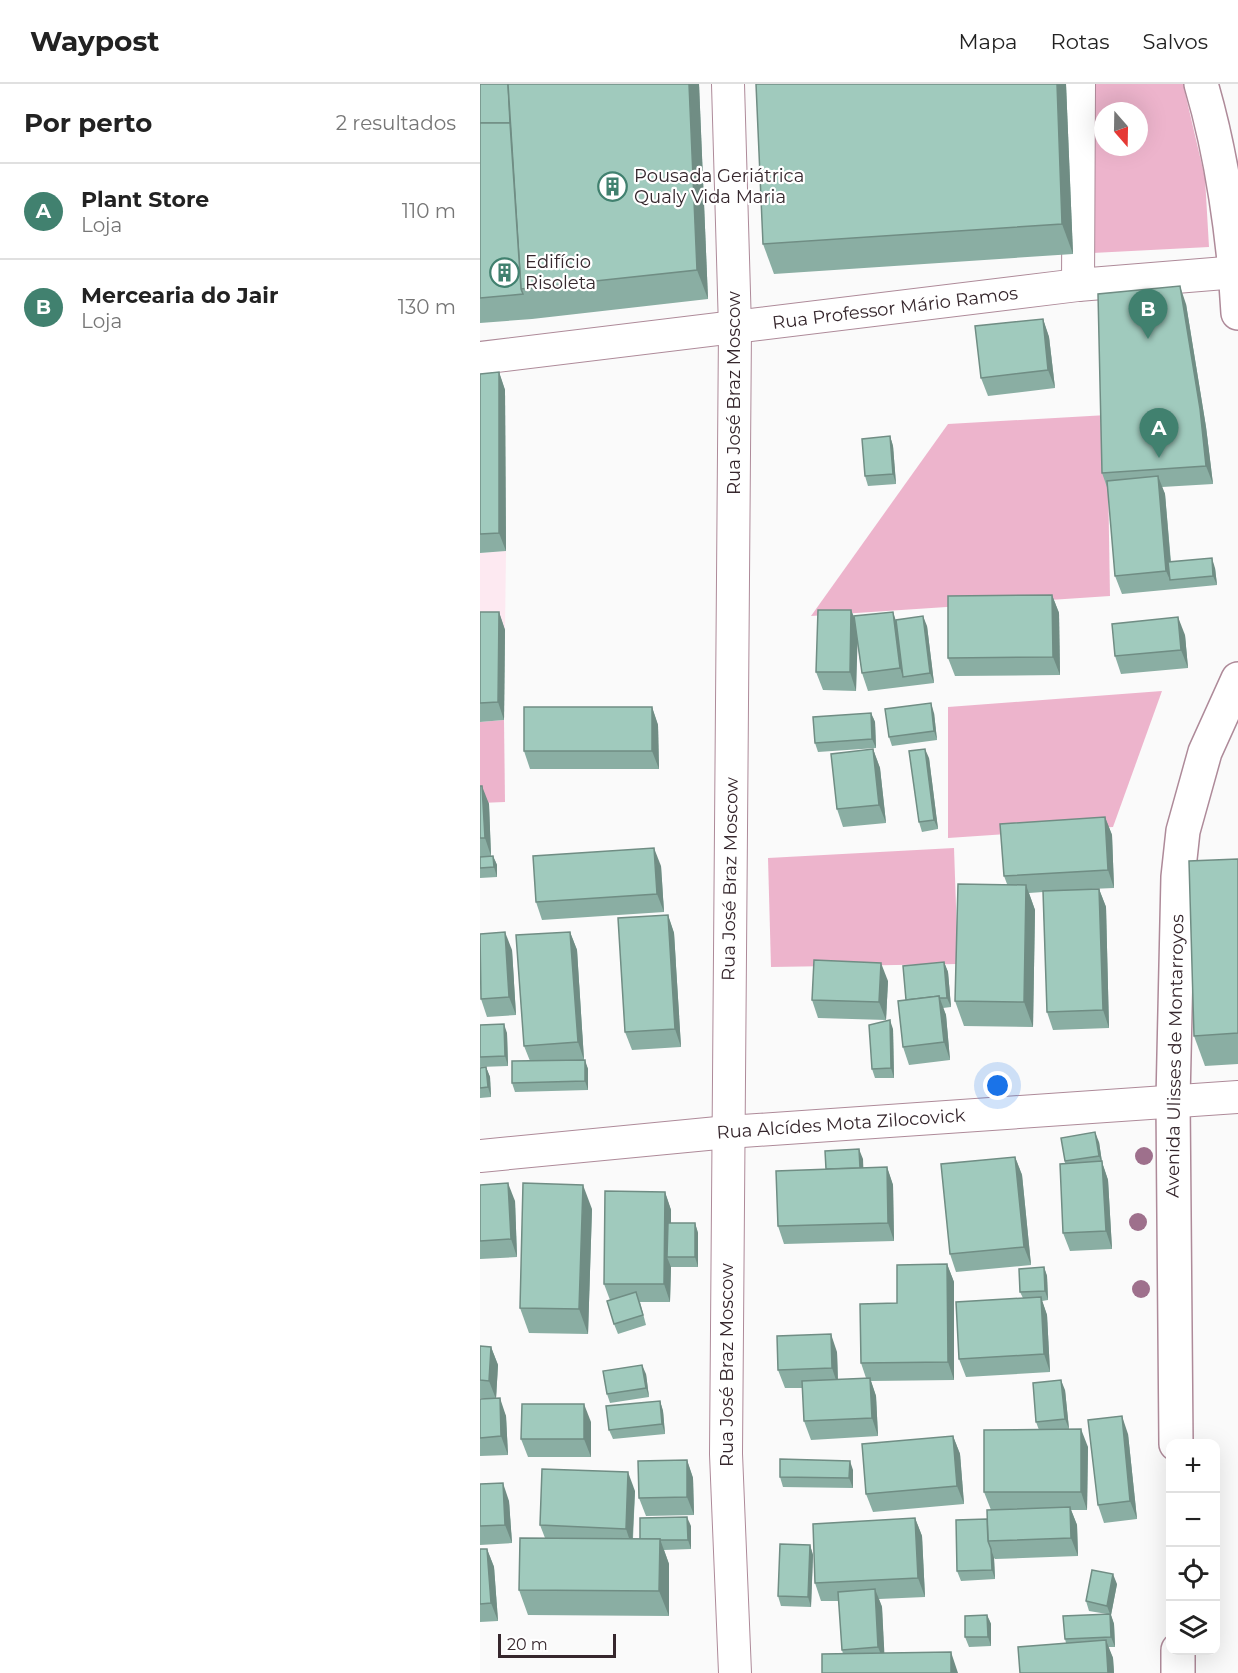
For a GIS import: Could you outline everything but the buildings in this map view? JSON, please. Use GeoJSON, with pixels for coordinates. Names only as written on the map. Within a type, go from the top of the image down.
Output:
{"type":"FeatureCollection","features":[{"type":"Feature","properties":{"kind":"main road"},"geometry":{"type":"LineString","coordinates":[[1201,84],[1219,163],[1237,272],[1238,313]]}},
{"type":"Feature","properties":{"kind":"main road","name":"Avenida Ulisses de Montarroyos"},"geometry":{"type":"LineString","coordinates":[[1176,1439],[1173,1100],[1178,877],[1184,831],[1205,752],[1238,679]]}},
{"type":"Feature","properties":{"kind":"main road"},"geometry":{"type":"LineString","coordinates":[[1178,1655],[1178,1673]]}},
{"type":"Feature","properties":{"kind":"street","name":"Rua José Braz Moscow"},"geometry":{"type":"LineString","coordinates":[[728,84],[735,328],[726,1454],[735,1673]]}},
{"type":"Feature","properties":{"kind":"street"},"geometry":{"type":"LineString","coordinates":[[1078,84],[1078,285]]}},
{"type":"Feature","properties":{"kind":"street","name":"Rua Professor Mário Ramos"},"geometry":{"type":"LineString","coordinates":[[480,357],[1078,285],[1237,272]]}},
{"type":"Feature","properties":{"kind":"street","name":"Rua Alcídes Mota Zilocovick"},"geometry":{"type":"LineString","coordinates":[[480,1156],[728,1132],[1238,1097]]}},
{"type":"Feature","properties":{"kind":"shaded area"},"geometry":{"type":"Polygon","coordinates":[[[1066,84],[1183,84],[1205,178],[1209,247],[1073,254],[1066,84]]]}},
{"type":"Feature","properties":{"kind":"shaded area"},"geometry":{"type":"Polygon","coordinates":[[[1107,415],[1110,596],[811,616],[948,424],[1107,415]]]}},
{"type":"Feature","properties":{"kind":"shaded area"},"geometry":{"type":"Polygon","coordinates":[[[506,551],[505,630],[480,631],[480,553],[506,551]]]}},
{"type":"Feature","properties":{"kind":"shaded area"},"geometry":{"type":"Polygon","coordinates":[[[1162,691],[1113,827],[948,838],[948,707],[1162,691]]]}},
{"type":"Feature","properties":{"kind":"shaded area"},"geometry":{"type":"Polygon","coordinates":[[[504,720],[505,802],[480,803],[480,722],[504,720]]]}},
{"type":"Feature","properties":{"kind":"shaded area"},"geometry":{"type":"Polygon","coordinates":[[[954,848],[958,964],[771,967],[768,858],[954,848]]]}},
{"type":"Feature","properties":{"kind":"place","name":"Pousada Geriátrica Qualy Vida Maria"},"geometry":{"type":"Point","coordinates":[613,186]}},
{"type":"Feature","properties":{"kind":"place","name":"Edifício Risoleta"},"geometry":{"type":"Point","coordinates":[504,272]}},
{"type":"Feature","properties":{"kind":"place","name":"Mercearia do Jair"},"geometry":{"type":"Point","coordinates":[1148,339]}},
{"type":"Feature","properties":{"kind":"place","name":"Plant Store"},"geometry":{"type":"Point","coordinates":[1159,458]}}]}
